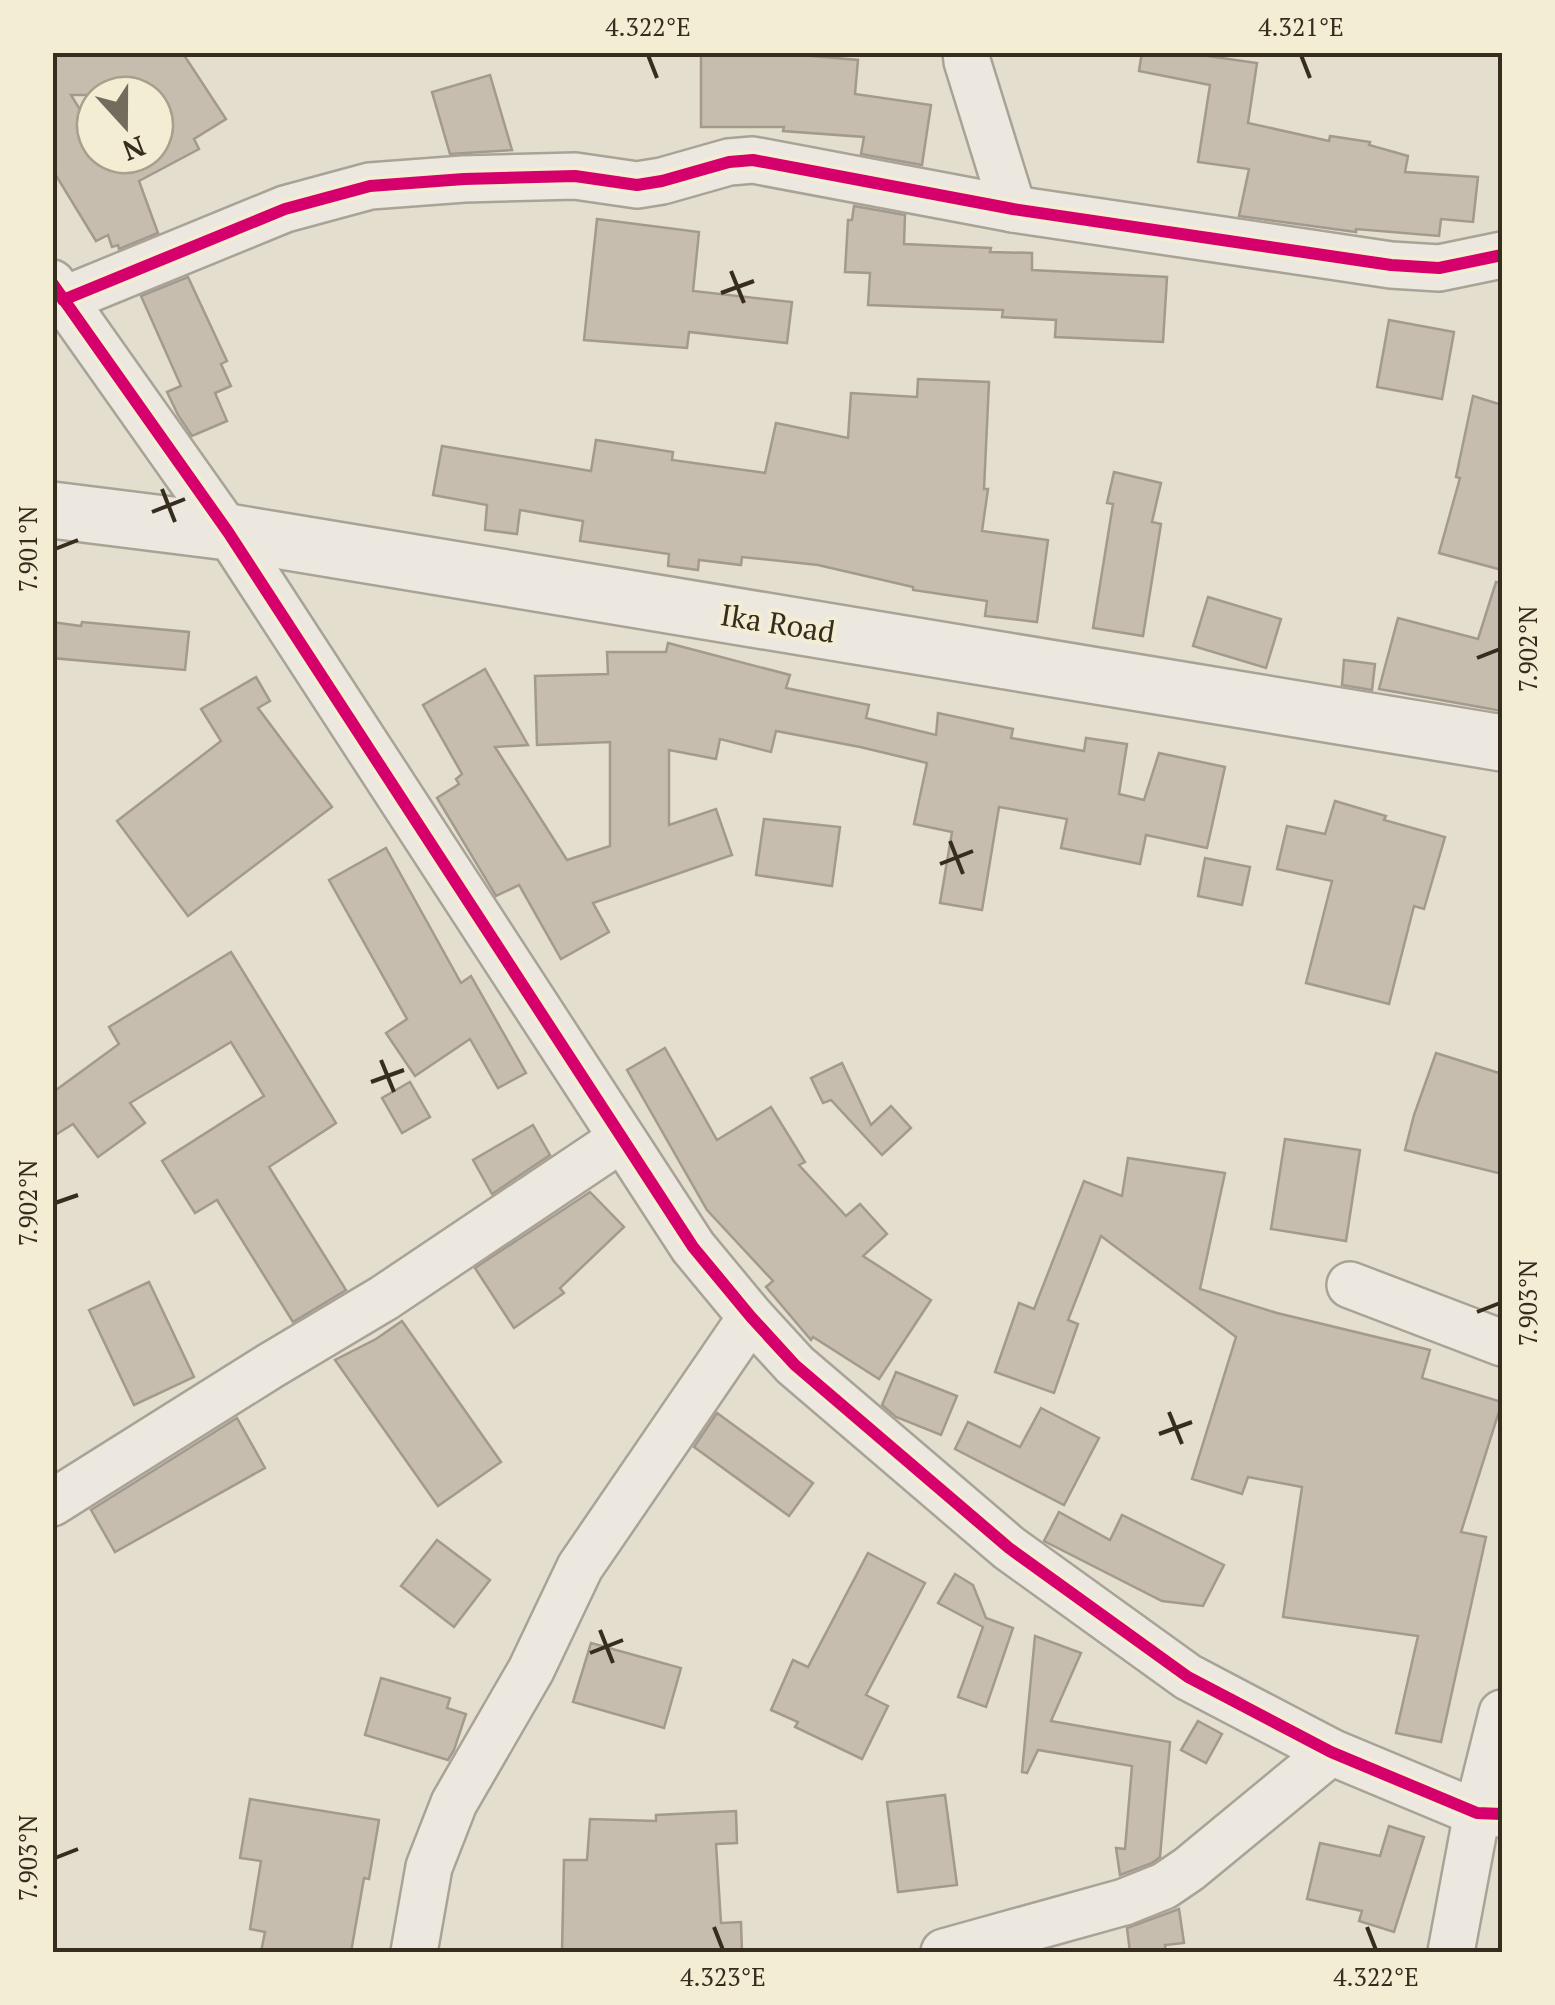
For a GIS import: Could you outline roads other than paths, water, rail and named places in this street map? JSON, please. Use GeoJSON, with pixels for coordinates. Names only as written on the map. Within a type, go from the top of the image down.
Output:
{"type":"FeatureCollection","features":[{"type":"Feature","properties":{"kind":"street"},"geometry":{"type":"LineString","coordinates":[[966,52],[1013,209]]}},
{"type":"Feature","properties":{"kind":"street"},"geometry":{"type":"LineString","coordinates":[[1490,1814],[1331,1752],[1188,1676],[1009,1548],[795,1365],[693,1246],[228,532],[58,291],[285,209],[370,186],[575,176],[637,185],[729,162],[753,160],[1013,209],[1392,265],[1439,268],[1502,254]]}},
{"type":"Feature","properties":{"kind":"street","name":"Ika Road"},"geometry":{"type":"LineString","coordinates":[[52,510],[228,532],[1502,743]]}},
{"type":"Feature","properties":{"kind":"street"},"geometry":{"type":"LineString","coordinates":[[52,1502],[384,1298],[621,1139]]}},
{"type":"Feature","properties":{"kind":"street"},"geometry":{"type":"LineString","coordinates":[[1350,1285],[1502,1343]]}},
{"type":"Feature","properties":{"kind":"street"},"geometry":{"type":"LineString","coordinates":[[414,1952],[428,1866],[454,1803],[531,1670],[580,1567],[751,1317]]}},
{"type":"Feature","properties":{"kind":"street"},"geometry":{"type":"LineString","coordinates":[[1450,1952],[1490,1814],[1502,1713]]}},
{"type":"Feature","properties":{"kind":"street"},"geometry":{"type":"LineString","coordinates":[[944,1952],[1124,1902],[1164,1886],[1331,1752]]}}]}
